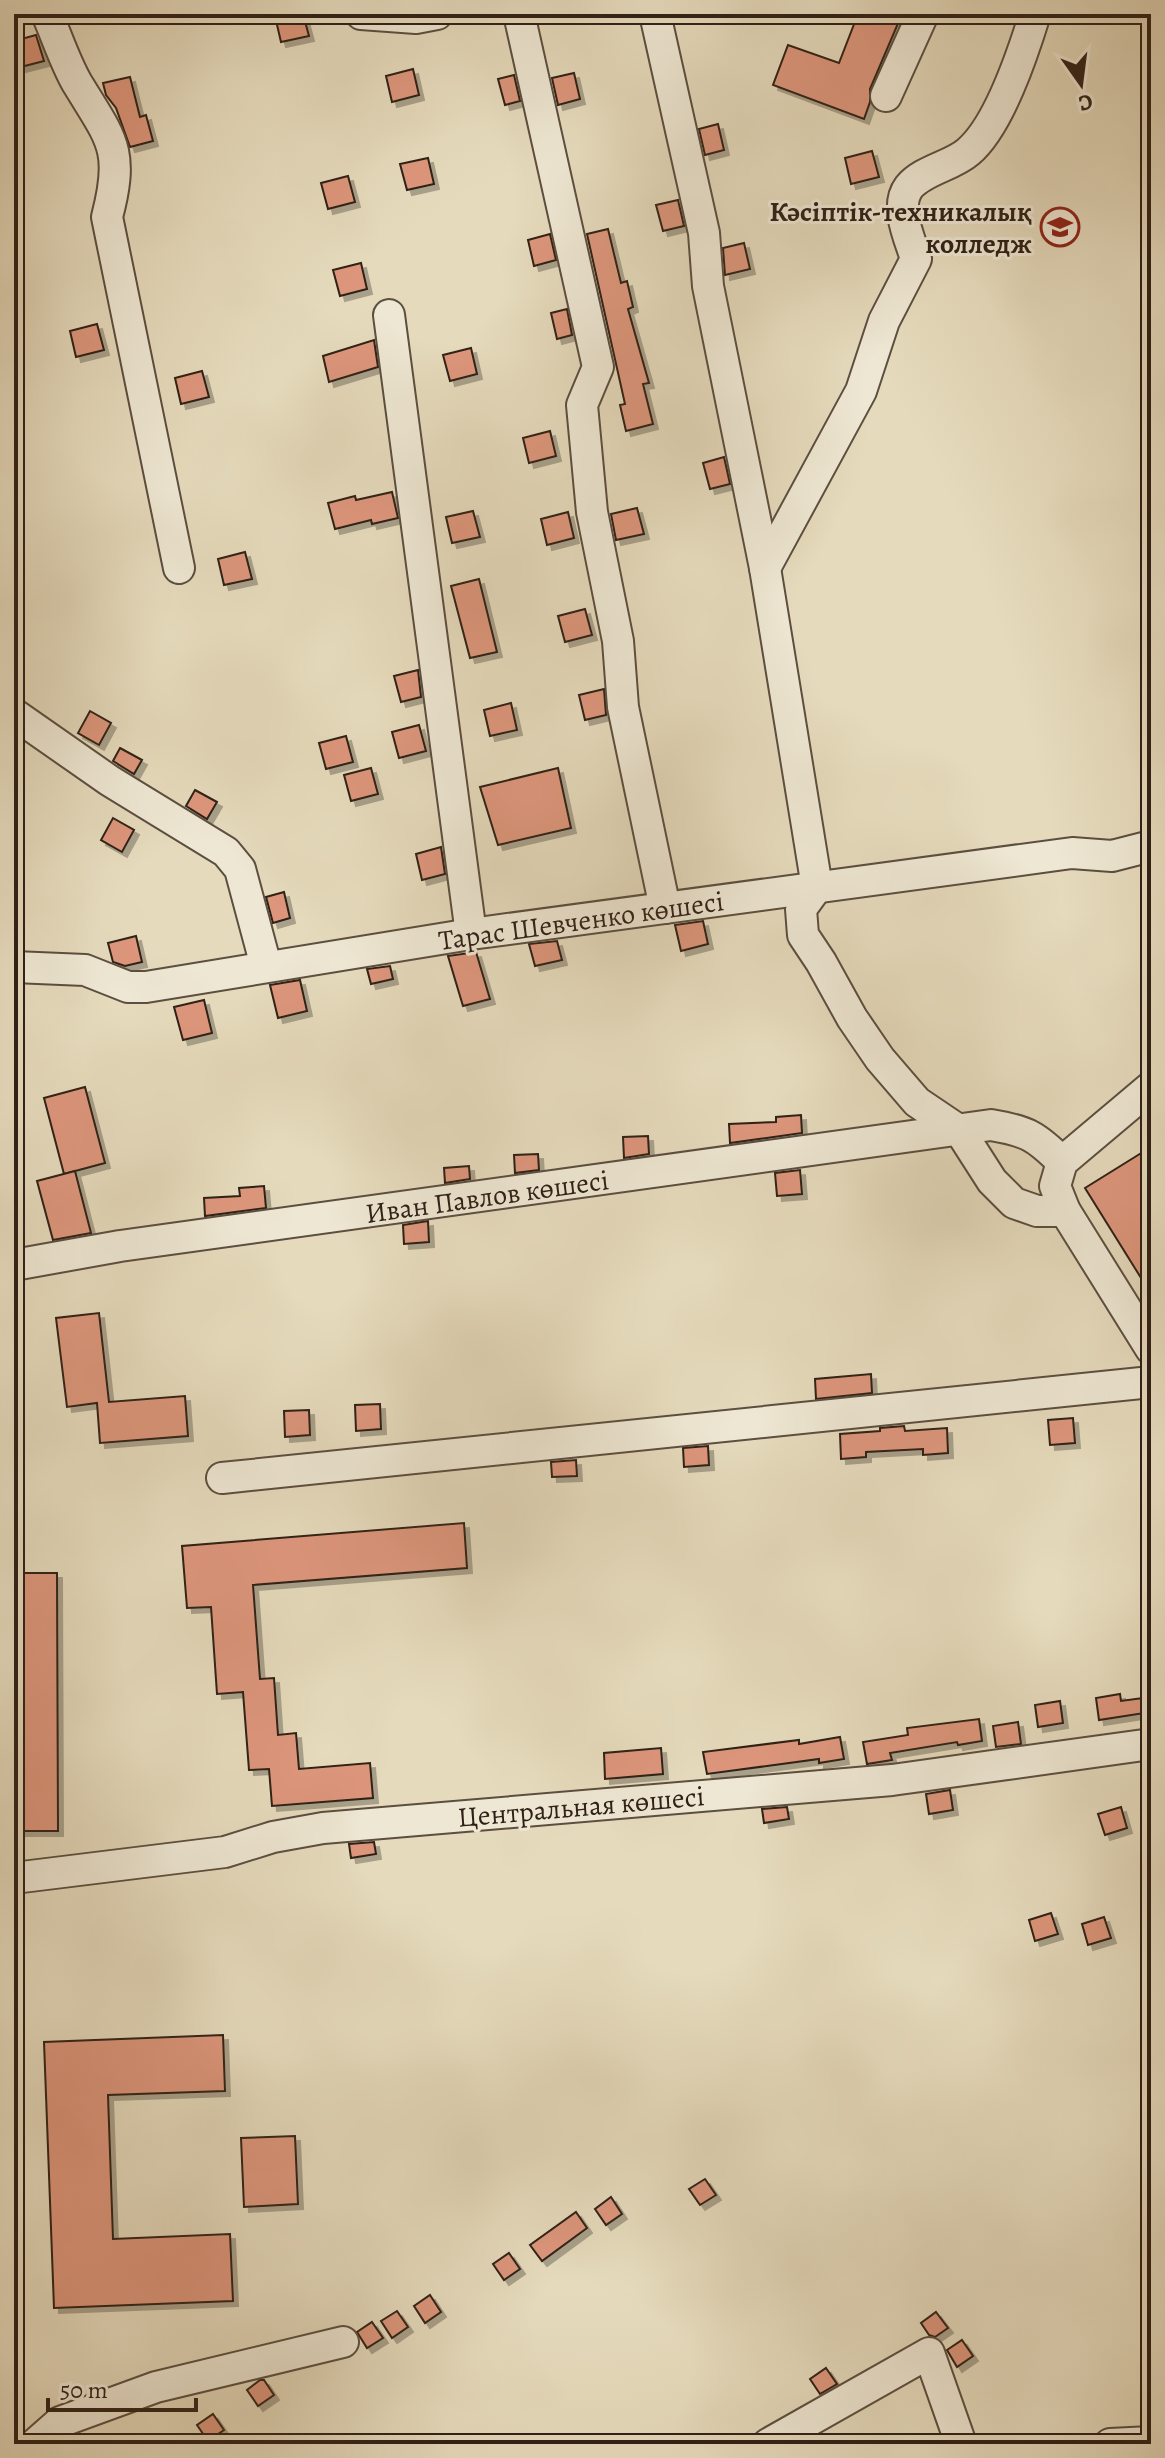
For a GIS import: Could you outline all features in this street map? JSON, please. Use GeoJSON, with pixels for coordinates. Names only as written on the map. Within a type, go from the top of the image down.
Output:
{"type":"FeatureCollection","features":[{"type":"Feature","properties":{"kind":"street"},"geometry":{"type":"LineString","coordinates":[[47,14],[75,80],[107,129],[115,154],[116,184],[107,217],[179,568]]}},
{"type":"Feature","properties":{"kind":"street"},"geometry":{"type":"LineString","coordinates":[[361,14],[416,18],[437,14]]}},
{"type":"Feature","properties":{"kind":"street"},"geometry":{"type":"LineString","coordinates":[[519,14],[598,367],[582,405],[592,512],[618,641],[623,707],[665,908]]}},
{"type":"Feature","properties":{"kind":"street"},"geometry":{"type":"LineString","coordinates":[[655,14],[704,233],[708,286],[765,568],[817,887],[801,909],[803,935],[852,1018],[880,1059],[917,1102],[960,1131],[992,1181],[1014,1203],[1037,1211],[1065,1211]]}},
{"type":"Feature","properties":{"kind":"street"},"geometry":{"type":"LineString","coordinates":[[886,96],[923,14]]}},
{"type":"Feature","properties":{"kind":"street"},"geometry":{"type":"LineString","coordinates":[[765,568],[861,391],[884,321],[916,259],[904,221],[903,203],[909,187],[967,153],[993,122],[1035,14]]}},
{"type":"Feature","properties":{"kind":"street"},"geometry":{"type":"LineString","coordinates":[[389,315],[471,934]]}},
{"type":"Feature","properties":{"kind":"street"},"geometry":{"type":"LineString","coordinates":[[14,714],[110,781],[226,852],[240,869],[266,966]]}},
{"type":"Feature","properties":{"kind":"street","name":"Тарас Шевченко көшесі"},"geometry":{"type":"LineString","coordinates":[[14,967],[85,970],[128,987],[146,987],[471,934],[1072,853],[1112,856],[1151,846]]}},
{"type":"Feature","properties":{"kind":"street"},"geometry":{"type":"LineString","coordinates":[[1151,1087],[1062,1162],[1055,1186],[1065,1211],[1151,1349]]}},
{"type":"Feature","properties":{"kind":"street","name":"Иван Павлов көшесі"},"geometry":{"type":"LineString","coordinates":[[14,1265],[120,1246],[991,1125],[1023,1130],[1062,1162]]}},
{"type":"Feature","properties":{"kind":"street"},"geometry":{"type":"LineString","coordinates":[[222,1478],[1151,1382]]}},
{"type":"Feature","properties":{"kind":"street","name":"Центральная көшесі"},"geometry":{"type":"LineString","coordinates":[[14,1878],[225,1852],[273,1837],[323,1828],[892,1780],[1151,1744]]}},
{"type":"Feature","properties":{"kind":"street"},"geometry":{"type":"LineString","coordinates":[[35,2444],[60,2422],[156,2387],[343,2342]]}},
{"type":"Feature","properties":{"kind":"street"},"geometry":{"type":"LineString","coordinates":[[768,2444],[929,2353],[961,2444]]}},
{"type":"Feature","properties":{"kind":"street"},"geometry":{"type":"LineString","coordinates":[[1110,2444],[1151,2442]]}},
{"type":"Feature","properties":{"kind":"building"},"geometry":{"type":"Polygon","coordinates":[[[303,14],[309,36],[281,42],[275,16],[303,14]]]}},
{"type":"Feature","properties":{"kind":"building"},"geometry":{"type":"Polygon","coordinates":[[[858,14],[902,14],[870,89],[870,102],[864,119],[773,85],[788,45],[839,63],[858,14]]]}},
{"type":"Feature","properties":{"kind":"building"},"geometry":{"type":"Polygon","coordinates":[[[36,35],[44,61],[17,68],[14,41],[36,35]]]}},
{"type":"Feature","properties":{"kind":"building"},"geometry":{"type":"Polygon","coordinates":[[[413,69],[419,95],[392,102],[386,76],[413,69]]]}},
{"type":"Feature","properties":{"kind":"building"},"geometry":{"type":"Polygon","coordinates":[[[574,73],[580,99],[558,105],[552,78],[574,73]]]}},
{"type":"Feature","properties":{"kind":"building"},"geometry":{"type":"Polygon","coordinates":[[[514,75],[520,101],[505,105],[498,79],[514,75]]]}},
{"type":"Feature","properties":{"kind":"building"},"geometry":{"type":"Polygon","coordinates":[[[130,77],[140,117],[146,115],[153,141],[130,147],[103,83],[130,77]]]}},
{"type":"Feature","properties":{"kind":"building"},"geometry":{"type":"Polygon","coordinates":[[[718,124],[724,150],[705,155],[699,129],[718,124]]]}},
{"type":"Feature","properties":{"kind":"building"},"geometry":{"type":"Polygon","coordinates":[[[872,151],[879,177],[851,184],[845,158],[872,151]]]}},
{"type":"Feature","properties":{"kind":"building"},"geometry":{"type":"Polygon","coordinates":[[[428,158],[434,184],[407,190],[400,164],[428,158]]]}},
{"type":"Feature","properties":{"kind":"building"},"geometry":{"type":"Polygon","coordinates":[[[348,176],[355,202],[328,209],[321,183],[348,176]]]}},
{"type":"Feature","properties":{"kind":"building"},"geometry":{"type":"Polygon","coordinates":[[[678,200],[684,226],[663,231],[656,205],[678,200]]]}},
{"type":"Feature","properties":{"kind":"building"},"geometry":{"type":"Polygon","coordinates":[[[608,229],[621,283],[627,281],[633,307],[628,309],[649,383],[643,384],[653,424],[626,431],[620,405],[625,404],[587,234],[608,229]]]}},
{"type":"Feature","properties":{"kind":"building"},"geometry":{"type":"Polygon","coordinates":[[[550,234],[556,260],[534,266],[528,240],[550,234]]]}},
{"type":"Feature","properties":{"kind":"building"},"geometry":{"type":"Polygon","coordinates":[[[744,243],[750,269],[725,275],[723,248],[744,243]]]}},
{"type":"Feature","properties":{"kind":"building"},"geometry":{"type":"Polygon","coordinates":[[[361,263],[367,289],[340,296],[333,270],[361,263]]]}},
{"type":"Feature","properties":{"kind":"building"},"geometry":{"type":"Polygon","coordinates":[[[567,309],[572,335],[557,339],[551,313],[567,309]]]}},
{"type":"Feature","properties":{"kind":"building"},"geometry":{"type":"Polygon","coordinates":[[[97,324],[104,350],[76,357],[70,331],[97,324]]]}},
{"type":"Feature","properties":{"kind":"building"},"geometry":{"type":"Polygon","coordinates":[[[374,340],[378,367],[329,382],[323,356],[374,340]]]}},
{"type":"Feature","properties":{"kind":"building"},"geometry":{"type":"Polygon","coordinates":[[[471,348],[477,374],[450,381],[443,355],[471,348]]]}},
{"type":"Feature","properties":{"kind":"building"},"geometry":{"type":"Polygon","coordinates":[[[202,371],[209,397],[181,404],[175,378],[202,371]]]}},
{"type":"Feature","properties":{"kind":"building"},"geometry":{"type":"Polygon","coordinates":[[[550,431],[556,456],[529,463],[523,438],[550,431]]]}},
{"type":"Feature","properties":{"kind":"building"},"geometry":{"type":"Polygon","coordinates":[[[724,457],[730,484],[710,489],[703,463],[724,457]]]}},
{"type":"Feature","properties":{"kind":"building"},"geometry":{"type":"Polygon","coordinates":[[[392,492],[398,518],[372,524],[371,520],[335,529],[328,503],[392,492]]]}},
{"type":"Feature","properties":{"kind":"building"},"geometry":{"type":"Polygon","coordinates":[[[637,508],[644,534],[616,540],[611,514],[637,508]]]}},
{"type":"Feature","properties":{"kind":"building"},"geometry":{"type":"Polygon","coordinates":[[[473,511],[480,537],[452,543],[446,517],[473,511]]]}},
{"type":"Feature","properties":{"kind":"building"},"geometry":{"type":"Polygon","coordinates":[[[568,512],[574,538],[547,545],[541,519],[568,512]]]}},
{"type":"Feature","properties":{"kind":"building"},"geometry":{"type":"Polygon","coordinates":[[[245,552],[252,579],[224,585],[218,559],[245,552]]]}},
{"type":"Feature","properties":{"kind":"building"},"geometry":{"type":"Polygon","coordinates":[[[479,579],[497,652],[470,658],[451,586],[479,579]]]}},
{"type":"Feature","properties":{"kind":"building"},"geometry":{"type":"Polygon","coordinates":[[[585,609],[592,635],[565,642],[558,616],[585,609]]]}},
{"type":"Feature","properties":{"kind":"building"},"geometry":{"type":"Polygon","coordinates":[[[418,670],[421,697],[401,702],[394,676],[418,670]]]}},
{"type":"Feature","properties":{"kind":"building"},"geometry":{"type":"Polygon","coordinates":[[[604,689],[606,715],[585,720],[579,695],[604,689]]]}},
{"type":"Feature","properties":{"kind":"building"},"geometry":{"type":"Polygon","coordinates":[[[511,703],[517,730],[490,736],[484,710],[511,703]]]}},
{"type":"Feature","properties":{"kind":"building"},"geometry":{"type":"Polygon","coordinates":[[[90,711],[111,723],[99,745],[78,733],[90,711]]]}},
{"type":"Feature","properties":{"kind":"building"},"geometry":{"type":"Polygon","coordinates":[[[419,725],[426,751],[399,758],[392,732],[419,725]]]}},
{"type":"Feature","properties":{"kind":"building"},"geometry":{"type":"Polygon","coordinates":[[[346,736],[353,762],[326,769],[319,743],[346,736]]]}},
{"type":"Feature","properties":{"kind":"building"},"geometry":{"type":"Polygon","coordinates":[[[120,748],[142,760],[134,774],[113,761],[120,748]]]}},
{"type":"Feature","properties":{"kind":"building"},"geometry":{"type":"Polygon","coordinates":[[[371,768],[378,794],[351,801],[344,775],[371,768]]]}},
{"type":"Feature","properties":{"kind":"building"},"geometry":{"type":"Polygon","coordinates":[[[558,768],[571,828],[498,845],[480,787],[558,768]]]}},
{"type":"Feature","properties":{"kind":"building"},"geometry":{"type":"Polygon","coordinates":[[[195,790],[217,802],[207,819],[186,806],[195,790]]]}},
{"type":"Feature","properties":{"kind":"building"},"geometry":{"type":"Polygon","coordinates":[[[113,818],[134,830],[122,852],[101,840],[113,818]]]}},
{"type":"Feature","properties":{"kind":"building"},"geometry":{"type":"Polygon","coordinates":[[[441,847],[445,874],[422,880],[416,854],[441,847]]]}},
{"type":"Feature","properties":{"kind":"building"},"geometry":{"type":"Polygon","coordinates":[[[284,892],[290,918],[273,923],[266,897],[284,892]]]}},
{"type":"Feature","properties":{"kind":"building"},"geometry":{"type":"Polygon","coordinates":[[[703,921],[708,944],[681,951],[675,925],[703,921]]]}},
{"type":"Feature","properties":{"kind":"building"},"geometry":{"type":"Polygon","coordinates":[[[136,936],[142,962],[125,966],[113,962],[108,943],[136,936]]]}},
{"type":"Feature","properties":{"kind":"building"},"geometry":{"type":"Polygon","coordinates":[[[557,941],[562,960],[535,966],[529,944],[557,941]]]}},
{"type":"Feature","properties":{"kind":"building"},"geometry":{"type":"Polygon","coordinates":[[[476,952],[490,999],[463,1006],[448,956],[476,952]]]}},
{"type":"Feature","properties":{"kind":"building"},"geometry":{"type":"Polygon","coordinates":[[[390,966],[393,979],[371,984],[367,969],[390,966]]]}},
{"type":"Feature","properties":{"kind":"building"},"geometry":{"type":"Polygon","coordinates":[[[300,980],[307,1011],[278,1018],[270,985],[300,980]]]}},
{"type":"Feature","properties":{"kind":"building"},"geometry":{"type":"Polygon","coordinates":[[[204,1000],[212,1033],[183,1040],[174,1007],[204,1000]]]}},
{"type":"Feature","properties":{"kind":"building"},"geometry":{"type":"Polygon","coordinates":[[[85,1087],[105,1163],[64,1174],[44,1098],[85,1087]]]}},
{"type":"Feature","properties":{"kind":"building"},"geometry":{"type":"Polygon","coordinates":[[[801,1115],[802,1133],[730,1143],[729,1124],[776,1122],[776,1117],[801,1115]]]}},
{"type":"Feature","properties":{"kind":"building"},"geometry":{"type":"Polygon","coordinates":[[[648,1136],[649,1154],[624,1158],[623,1137],[648,1136]]]}},
{"type":"Feature","properties":{"kind":"building"},"geometry":{"type":"Polygon","coordinates":[[[1151,1147],[1151,1294],[1085,1188],[1151,1147]]]}},
{"type":"Feature","properties":{"kind":"building"},"geometry":{"type":"Polygon","coordinates":[[[538,1154],[539,1170],[515,1173],[514,1155],[538,1154]]]}},
{"type":"Feature","properties":{"kind":"building"},"geometry":{"type":"Polygon","coordinates":[[[469,1166],[470,1179],[445,1183],[444,1168],[469,1166]]]}},
{"type":"Feature","properties":{"kind":"building"},"geometry":{"type":"Polygon","coordinates":[[[800,1170],[802,1194],[777,1196],[775,1173],[800,1170]]]}},
{"type":"Feature","properties":{"kind":"building"},"geometry":{"type":"Polygon","coordinates":[[[75,1171],[91,1233],[53,1240],[37,1181],[75,1171]]]}},
{"type":"Feature","properties":{"kind":"building"},"geometry":{"type":"Polygon","coordinates":[[[264,1186],[266,1208],[205,1216],[204,1198],[240,1196],[239,1188],[264,1186]]]}},
{"type":"Feature","properties":{"kind":"building"},"geometry":{"type":"Polygon","coordinates":[[[428,1221],[429,1242],[404,1244],[403,1225],[428,1221]]]}},
{"type":"Feature","properties":{"kind":"building"},"geometry":{"type":"Polygon","coordinates":[[[99,1313],[109,1402],[185,1396],[188,1436],[100,1443],[97,1403],[67,1407],[56,1318],[99,1313]]]}},
{"type":"Feature","properties":{"kind":"building"},"geometry":{"type":"Polygon","coordinates":[[[871,1374],[872,1393],[816,1399],[815,1379],[871,1374]]]}},
{"type":"Feature","properties":{"kind":"building"},"geometry":{"type":"Polygon","coordinates":[[[380,1404],[381,1429],[356,1431],[355,1405],[380,1404]]]}},
{"type":"Feature","properties":{"kind":"building"},"geometry":{"type":"Polygon","coordinates":[[[309,1410],[310,1435],[285,1437],[284,1411],[309,1410]]]}},
{"type":"Feature","properties":{"kind":"building"},"geometry":{"type":"Polygon","coordinates":[[[1073,1418],[1075,1443],[1050,1445],[1048,1420],[1073,1418]]]}},
{"type":"Feature","properties":{"kind":"building"},"geometry":{"type":"Polygon","coordinates":[[[904,1426],[905,1431],[947,1428],[948,1453],[923,1455],[923,1449],[866,1452],[866,1457],[841,1459],[840,1434],[904,1426]]]}},
{"type":"Feature","properties":{"kind":"building"},"geometry":{"type":"Polygon","coordinates":[[[708,1446],[709,1465],[684,1467],[683,1448],[708,1446]]]}},
{"type":"Feature","properties":{"kind":"building"},"geometry":{"type":"Polygon","coordinates":[[[576,1460],[577,1476],[552,1477],[551,1462],[576,1460]]]}},
{"type":"Feature","properties":{"kind":"building"},"geometry":{"type":"Polygon","coordinates":[[[464,1523],[467,1568],[253,1585],[260,1679],[274,1678],[278,1735],[296,1733],[299,1769],[370,1763],[373,1798],[272,1806],[269,1769],[249,1770],[243,1692],[217,1694],[211,1607],[187,1608],[182,1546],[464,1523]]]}},
{"type":"Feature","properties":{"kind":"building"},"geometry":{"type":"Polygon","coordinates":[[[14,1573],[57,1573],[58,1831],[14,1831],[14,1573]]]}},
{"type":"Feature","properties":{"kind":"building"},"geometry":{"type":"Polygon","coordinates":[[[1120,1694],[1121,1701],[1151,1697],[1151,1712],[1099,1720],[1096,1698],[1120,1694]]]}},
{"type":"Feature","properties":{"kind":"building"},"geometry":{"type":"Polygon","coordinates":[[[1060,1701],[1063,1723],[1038,1727],[1035,1705],[1060,1701]]]}},
{"type":"Feature","properties":{"kind":"building"},"geometry":{"type":"Polygon","coordinates":[[[979,1719],[982,1741],[890,1753],[892,1760],[867,1764],[863,1742],[908,1735],[907,1728],[979,1719]]]}},
{"type":"Feature","properties":{"kind":"building"},"geometry":{"type":"Polygon","coordinates":[[[1018,1722],[1021,1744],[996,1747],[993,1726],[1018,1722]]]}},
{"type":"Feature","properties":{"kind":"building"},"geometry":{"type":"Polygon","coordinates":[[[840,1737],[844,1759],[819,1763],[819,1759],[707,1774],[703,1752],[799,1740],[799,1744],[840,1737]]]}},
{"type":"Feature","properties":{"kind":"building"},"geometry":{"type":"Polygon","coordinates":[[[661,1748],[663,1774],[605,1779],[604,1753],[661,1748]]]}},
{"type":"Feature","properties":{"kind":"building"},"geometry":{"type":"Polygon","coordinates":[[[950,1790],[953,1810],[929,1814],[926,1794],[950,1790]]]}},
{"type":"Feature","properties":{"kind":"building"},"geometry":{"type":"Polygon","coordinates":[[[787,1807],[789,1819],[764,1823],[762,1809],[787,1807]]]}},
{"type":"Feature","properties":{"kind":"building"},"geometry":{"type":"Polygon","coordinates":[[[1121,1807],[1127,1828],[1105,1835],[1098,1814],[1121,1807]]]}},
{"type":"Feature","properties":{"kind":"building"},"geometry":{"type":"Polygon","coordinates":[[[374,1842],[376,1854],[351,1858],[349,1844],[374,1842]]]}},
{"type":"Feature","properties":{"kind":"building"},"geometry":{"type":"Polygon","coordinates":[[[1051,1913],[1058,1934],[1035,1941],[1029,1920],[1051,1913]]]}},
{"type":"Feature","properties":{"kind":"building"},"geometry":{"type":"Polygon","coordinates":[[[1104,1917],[1111,1938],[1088,1945],[1082,1924],[1104,1917]]]}},
{"type":"Feature","properties":{"kind":"building"},"geometry":{"type":"Polygon","coordinates":[[[223,2035],[225,2091],[108,2095],[113,2239],[230,2234],[233,2301],[54,2308],[44,2042],[223,2035]]]}},
{"type":"Feature","properties":{"kind":"building"},"geometry":{"type":"Polygon","coordinates":[[[295,2136],[298,2204],[244,2207],[241,2138],[295,2136]]]}},
{"type":"Feature","properties":{"kind":"building"},"geometry":{"type":"Polygon","coordinates":[[[705,2179],[716,2195],[700,2205],[689,2189],[705,2179]]]}},
{"type":"Feature","properties":{"kind":"building"},"geometry":{"type":"Polygon","coordinates":[[[611,2197],[622,2214],[606,2225],[595,2209],[611,2197]]]}},
{"type":"Feature","properties":{"kind":"building"},"geometry":{"type":"Polygon","coordinates":[[[576,2212],[587,2228],[542,2261],[530,2245],[576,2212]]]}},
{"type":"Feature","properties":{"kind":"building"},"geometry":{"type":"Polygon","coordinates":[[[509,2253],[520,2269],[504,2280],[493,2264],[509,2253]]]}},
{"type":"Feature","properties":{"kind":"building"},"geometry":{"type":"Polygon","coordinates":[[[430,2295],[441,2312],[425,2323],[414,2306],[430,2295]]]}},
{"type":"Feature","properties":{"kind":"building"},"geometry":{"type":"Polygon","coordinates":[[[397,2311],[408,2327],[392,2338],[381,2321],[397,2311]]]}},
{"type":"Feature","properties":{"kind":"building"},"geometry":{"type":"Polygon","coordinates":[[[936,2312],[948,2328],[935,2337],[929,2335],[921,2323],[936,2312]]]}},
{"type":"Feature","properties":{"kind":"building"},"geometry":{"type":"Polygon","coordinates":[[[372,2322],[383,2338],[367,2348],[357,2332],[372,2322]]]}},
{"type":"Feature","properties":{"kind":"building"},"geometry":{"type":"Polygon","coordinates":[[[962,2340],[973,2356],[957,2367],[947,2350],[962,2340]]]}},
{"type":"Feature","properties":{"kind":"building"},"geometry":{"type":"Polygon","coordinates":[[[826,2368],[837,2384],[820,2394],[810,2379],[826,2368]]]}},
{"type":"Feature","properties":{"kind":"building"},"geometry":{"type":"Polygon","coordinates":[[[264,2380],[274,2395],[258,2406],[247,2390],[264,2380]]]}},
{"type":"Feature","properties":{"kind":"building"},"geometry":{"type":"Polygon","coordinates":[[[213,2414],[224,2430],[208,2441],[197,2425],[213,2414]]]}},
{"type":"Feature","properties":{"kind":"place","name":"Кәсіптік-техникалық колледж"},"geometry":{"type":"Point","coordinates":[1060,227]}}]}
